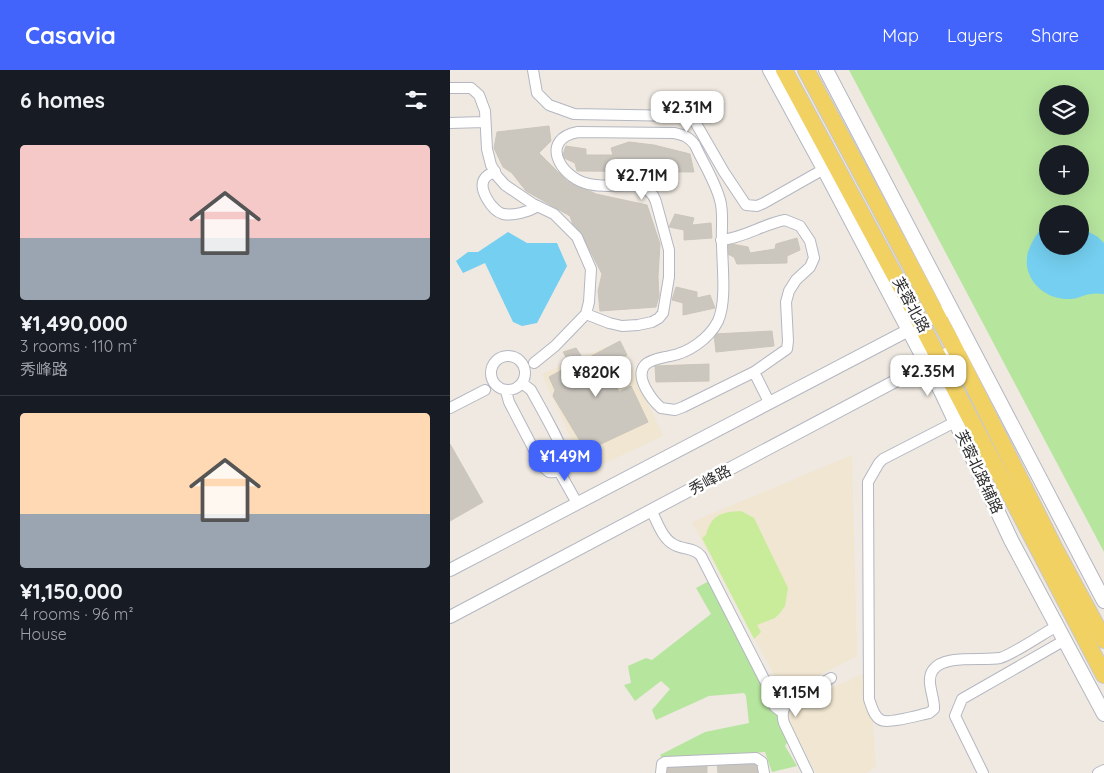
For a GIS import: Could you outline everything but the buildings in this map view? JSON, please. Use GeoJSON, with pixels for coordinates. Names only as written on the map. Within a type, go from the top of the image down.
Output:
{"type":"FeatureCollection","features":[{"type":"Feature","properties":{"kind":"main road"},"geometry":{"type":"LineString","coordinates":[[770,70],[824,169],[915,327]]}},
{"type":"Feature","properties":{"kind":"main road","name":"芙蓉北路"},"geometry":{"type":"LineString","coordinates":[[784,70],[933,362],[1104,675]]}},
{"type":"Feature","properties":{"kind":"main road","name":"芙蓉北路"},"geometry":{"type":"LineString","coordinates":[[806,70],[962,345],[1055,548],[1104,640]]}},
{"type":"Feature","properties":{"kind":"main road"},"geometry":{"type":"LineString","coordinates":[[826,70],[944,311]]}},
{"type":"Feature","properties":{"kind":"main road"},"geometry":{"type":"LineString","coordinates":[[962,345],[1104,601]]}},
{"type":"Feature","properties":{"kind":"main road","name":"芙蓉北路辅路"},"geometry":{"type":"LineString","coordinates":[[933,362],[955,422],[1011,540],[1104,714]]}},
{"type":"Feature","properties":{"kind":"street"},"geometry":{"type":"LineString","coordinates":[[533,70],[538,93],[549,105],[574,114],[681,116],[694,120],[724,172],[746,205],[751,206],[764,203],[824,169]]}},
{"type":"Feature","properties":{"kind":"street"},"geometry":{"type":"LineString","coordinates":[[450,88],[471,88],[479,95],[485,111],[487,149],[495,171],[505,185],[554,214],[577,237],[591,269],[589,302],[586,314],[568,333],[523,373],[514,389],[485,390],[450,408]]}},
{"type":"Feature","properties":{"kind":"street"},"geometry":{"type":"LineString","coordinates":[[450,123],[485,122]]}},
{"type":"Feature","properties":{"kind":"street"},"geometry":{"type":"LineString","coordinates":[[586,314],[608,323],[622,326],[638,325],[659,318],[662,313],[669,277],[669,250],[654,195],[648,190],[636,185],[586,183],[577,180],[566,172],[556,155],[556,147],[562,138],[569,134],[578,132],[674,133],[690,138],[720,200],[722,297],[718,320],[712,330],[698,344],[686,351],[645,365],[642,371],[642,379],[647,391],[661,408],[675,410],[754,372],[786,349],[788,341],[786,302],[789,291],[796,280],[813,263],[814,252],[810,241],[800,226],[785,220],[747,234],[722,240]]}},
{"type":"Feature","properties":{"kind":"street"},"geometry":{"type":"LineString","coordinates":[[495,171],[483,180],[484,190],[491,207],[503,214],[514,214],[538,206]]}},
{"type":"Feature","properties":{"kind":"street"},"geometry":{"type":"LineString","coordinates":[[450,570],[944,311]]}},
{"type":"Feature","properties":{"kind":"street","name":"秀峰路"},"geometry":{"type":"LineString","coordinates":[[450,617],[962,345]]}},
{"type":"Feature","properties":{"kind":"street"},"geometry":{"type":"LineString","coordinates":[[485,390],[492,379],[492,367],[500,358],[512,357],[523,373],[563,451],[565,463],[563,468],[559,471],[549,472],[543,467],[503,389],[492,379]]}},
{"type":"Feature","properties":{"kind":"street"},"geometry":{"type":"LineString","coordinates":[[754,372],[769,402]]}},
{"type":"Feature","properties":{"kind":"street"},"geometry":{"type":"LineString","coordinates":[[955,422],[883,459],[868,482],[869,699],[877,717],[886,721],[929,713],[934,708],[931,676],[933,670],[938,666],[957,660],[1000,658],[1057,626]]}},
{"type":"Feature","properties":{"kind":"street"},"geometry":{"type":"LineString","coordinates":[[559,471],[577,503]]}},
{"type":"Feature","properties":{"kind":"street"},"geometry":{"type":"LineString","coordinates":[[651,510],[669,542],[675,546],[694,550],[701,556],[766,683],[775,707],[782,713]]}},
{"type":"Feature","properties":{"kind":"street"},"geometry":{"type":"LineString","coordinates":[[983,773],[955,716],[962,699],[1065,640]]}},
{"type":"Feature","properties":{"kind":"street"},"geometry":{"type":"LineString","coordinates":[[806,772],[784,723],[782,713],[787,703],[831,678]]}},
{"type":"Feature","properties":{"kind":"street"},"geometry":{"type":"LineString","coordinates":[[661,773],[662,764],[665,762],[756,758],[762,762],[764,773]]}},
{"type":"Feature","properties":{"kind":"street"},"geometry":{"type":"LineString","coordinates":[[1098,773],[1104,770]]}},
{"type":"Feature","properties":{"kind":"shaded area"},"geometry":{"type":"Polygon","coordinates":[[[620,341],[663,436],[586,472],[542,374],[620,341]]]}},
{"type":"Feature","properties":{"kind":"shaded area"},"geometry":{"type":"Polygon","coordinates":[[[852,455],[857,656],[784,693],[692,522],[852,455]]]}},
{"type":"Feature","properties":{"kind":"shaded area"},"geometry":{"type":"Polygon","coordinates":[[[869,671],[876,767],[866,773],[816,773],[783,710],[869,671]]]}},
{"type":"Feature","properties":{"kind":"green space"},"geometry":{"type":"Polygon","coordinates":[[[849,70],[1104,70],[1104,552],[849,70]]]}},
{"type":"Feature","properties":{"kind":"green space"},"geometry":{"type":"Polygon","coordinates":[[[741,511],[754,518],[788,588],[785,606],[775,618],[757,625],[761,632],[754,639],[702,538],[706,535],[711,523],[718,516],[728,512],[741,511]]]}},
{"type":"Feature","properties":{"kind":"green space"},"geometry":{"type":"Polygon","coordinates":[[[711,580],[778,711],[789,739],[785,746],[797,766],[772,772],[765,752],[663,760],[660,755],[705,732],[749,723],[746,696],[744,693],[709,696],[656,720],[652,710],[670,689],[661,681],[635,701],[624,685],[631,683],[628,666],[646,658],[652,660],[711,614],[696,588],[711,580]]]}},
{"type":"Feature","properties":{"kind":"water"},"geometry":{"type":"Polygon","coordinates":[[[508,232],[527,243],[557,243],[567,266],[537,323],[522,326],[513,322],[485,263],[463,273],[456,261],[468,252],[478,252],[508,232]]]}},
{"type":"Feature","properties":{"kind":"water"},"geometry":{"type":"Polygon","coordinates":[[[1039,232],[1039,255],[1089,255],[1089,232],[1098,237],[1104,243],[1104,294],[1089,294],[1073,299],[1060,298],[1051,296],[1037,286],[1031,279],[1027,262],[1028,252],[1039,232]]]}}]}
